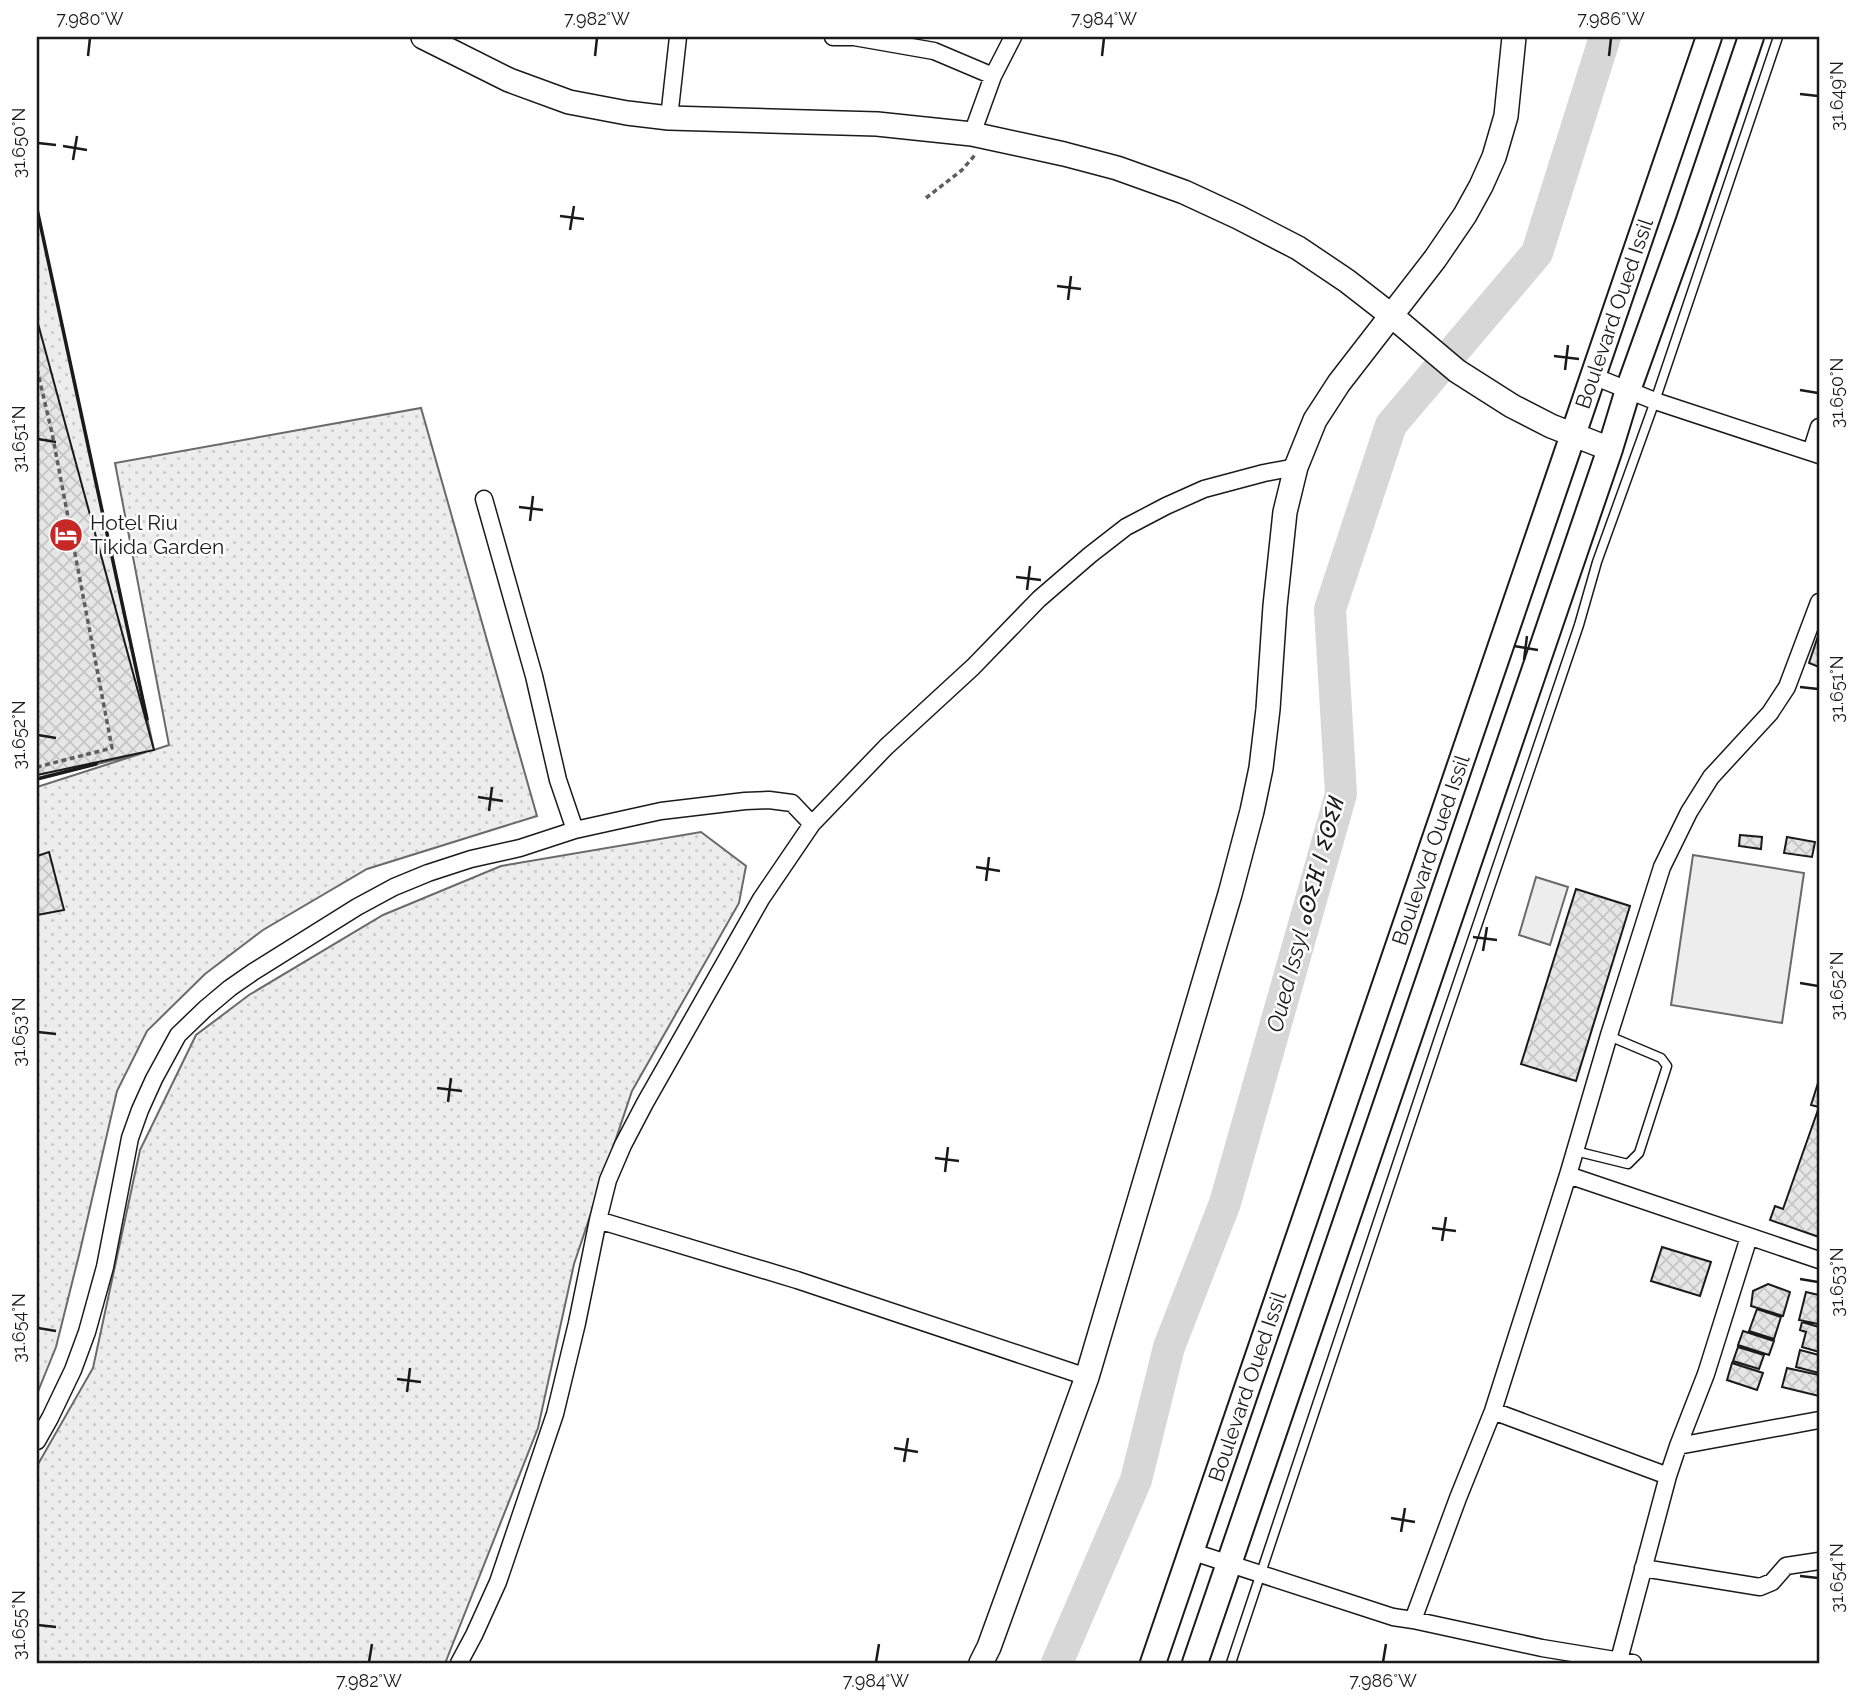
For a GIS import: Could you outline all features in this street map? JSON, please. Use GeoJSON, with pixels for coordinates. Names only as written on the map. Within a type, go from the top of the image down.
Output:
{"type":"FeatureCollection","features":[{"type":"Feature","properties":{"kind":"main road","name":"Boulevard Oued Issil"},"geometry":{"type":"LineString","coordinates":[[1153,1663],[1709,37]]}},
{"type":"Feature","properties":{"kind":"main road","name":"Boulevard Oued Issil"},"geometry":{"type":"LineString","coordinates":[[1195,1663],[1628,390],[1751,37]]}},
{"type":"Feature","properties":{"kind":"street"},"geometry":{"type":"LineString","coordinates":[[669,118],[678,37]]}},
{"type":"Feature","properties":{"kind":"street"},"geometry":{"type":"LineString","coordinates":[[833,37],[920,43],[993,76]]}},
{"type":"Feature","properties":{"kind":"street"},"geometry":{"type":"LineString","coordinates":[[981,136],[993,76],[1013,37]]}},
{"type":"Feature","properties":{"kind":"street"},"geometry":{"type":"LineString","coordinates":[[981,1663],[1087,1377],[1252,811],[1261,768],[1268,709],[1285,512],[1296,467],[1315,420],[1339,383],[1435,259],[1481,186],[1506,116],[1514,37]]}},
{"type":"Feature","properties":{"kind":"street"},"geometry":{"type":"LineString","coordinates":[[430,39],[509,80],[569,102],[627,113],[669,118],[877,124],[981,136],[1117,168],[1184,192],[1238,216],[1298,248],[1347,281],[1457,371],[1512,406],[1574,436],[1610,449]]}},
{"type":"Feature","properties":{"kind":"street"},"geometry":{"type":"LineString","coordinates":[[1592,376],[1655,401],[1815,454],[1819,427]]}},
{"type":"Feature","properties":{"kind":"street"},"geometry":{"type":"LineString","coordinates":[[459,1663],[498,1582],[555,1414],[608,1180],[623,1144],[761,899],[813,824],[886,747],[973,667],[1039,599],[1126,527],[1205,489],[1296,467]]}},
{"type":"Feature","properties":{"kind":"street"},"geometry":{"type":"LineString","coordinates":[[484,499],[534,676],[558,780],[575,830]]}},
{"type":"Feature","properties":{"kind":"street"},"geometry":{"type":"LineString","coordinates":[[1413,1619],[1493,1411],[1662,867],[1689,812],[1711,777],[1770,713],[1787,687],[1819,602]]}},
{"type":"Feature","properties":{"kind":"street"},"geometry":{"type":"LineString","coordinates":[[37,1441],[74,1370],[88,1332],[105,1267],[130,1138],[140,1110],[153,1079],[178,1035],[205,1009],[253,972],[357,907],[394,887],[471,859],[520,848],[575,830],[661,811],[745,801],[792,803],[813,824]]}},
{"type":"Feature","properties":{"kind":"street"},"geometry":{"type":"LineString","coordinates":[[1568,1175],[1819,1260]]}},
{"type":"Feature","properties":{"kind":"street"},"geometry":{"type":"LineString","coordinates":[[598,1220],[797,1280],[1087,1377]]}},
{"type":"Feature","properties":{"kind":"street"},"geometry":{"type":"LineString","coordinates":[[1190,1551],[1393,1617],[1413,1619],[1541,1656],[1626,1662],[1643,1568],[1668,1476],[1706,1374],[1749,1237]]}},
{"type":"Feature","properties":{"kind":"street"},"geometry":{"type":"LineString","coordinates":[[1493,1411],[1668,1476]]}},
{"type":"Feature","properties":{"kind":"street"},"geometry":{"type":"LineString","coordinates":[[1678,1446],[1819,1420]]}},
{"type":"Feature","properties":{"kind":"street"},"geometry":{"type":"LineString","coordinates":[[1643,1568],[1760,1587],[1772,1582],[1786,1566],[1819,1561]]}},
{"type":"Feature","properties":{"kind":"lane"},"geometry":{"type":"LineString","coordinates":[[1231,1663],[1597,562],[1655,401],[1778,37]]}},
{"type":"Feature","properties":{"kind":"lane"},"geometry":{"type":"LineString","coordinates":[[1575,1152],[1628,1164],[1639,1153],[1667,1066],[1661,1058],[1609,1035]]}},
{"type":"Feature","properties":{"kind":"path"},"geometry":{"type":"LineString","coordinates":[[926,198],[962,170],[981,136]]}},
{"type":"Feature","properties":{"kind":"path"},"geometry":{"type":"LineString","coordinates":[[37,369],[52,433],[112,748],[37,767]]}},
{"type":"Feature","properties":{"kind":"shaded area"},"geometry":{"type":"Polygon","coordinates":[[[37,209],[154,750],[169,745],[115,463],[421,408],[537,816],[367,869],[263,930],[205,974],[147,1031],[117,1091],[56,1347],[37,1394],[37,787],[146,752],[37,779],[37,209]]]}},
{"type":"Feature","properties":{"kind":"shaded area"},"geometry":{"type":"Polygon","coordinates":[[[701,832],[746,866],[739,903],[632,1091],[574,1264],[538,1428],[446,1661],[37,1663],[37,1466],[93,1368],[140,1150],[196,1035],[249,995],[383,915],[501,866],[701,832]]]}},
{"type":"Feature","properties":{"kind":"shaded area"},"geometry":{"type":"Polygon","coordinates":[[[1693,855],[1804,873],[1782,1023],[1671,1005],[1693,855]]]}},
{"type":"Feature","properties":{"kind":"shaded area"},"geometry":{"type":"Polygon","coordinates":[[[1536,877],[1568,887],[1550,945],[1519,935],[1536,877]]]}},
{"type":"Feature","properties":{"kind":"building","name":"Hotel Riu Tikida Garden"},"geometry":{"type":"Polygon","coordinates":[[[37,320],[154,750],[37,775],[37,320]]]}},
{"type":"Feature","properties":{"kind":"building"},"geometry":{"type":"Polygon","coordinates":[[[1819,633],[1819,667],[1809,663],[1819,633]]]}},
{"type":"Feature","properties":{"kind":"building"},"geometry":{"type":"Polygon","coordinates":[[[1740,835],[1762,837],[1761,849],[1739,846],[1740,835]]]}},
{"type":"Feature","properties":{"kind":"building"},"geometry":{"type":"Polygon","coordinates":[[[1787,837],[1815,842],[1812,857],[1784,853],[1787,837]]]}},
{"type":"Feature","properties":{"kind":"building"},"geometry":{"type":"Polygon","coordinates":[[[49,852],[64,910],[37,915],[37,856],[49,852]]]}},
{"type":"Feature","properties":{"kind":"building"},"geometry":{"type":"Polygon","coordinates":[[[1576,889],[1630,906],[1576,1081],[1521,1064],[1576,889]]]}},
{"type":"Feature","properties":{"kind":"building"},"geometry":{"type":"Polygon","coordinates":[[[1819,1084],[1819,1107],[1811,1105],[1819,1084]]]}},
{"type":"Feature","properties":{"kind":"building"},"geometry":{"type":"Polygon","coordinates":[[[1819,1107],[1819,1237],[1770,1220],[1775,1206],[1783,1209],[1819,1107]]]}},
{"type":"Feature","properties":{"kind":"building"},"geometry":{"type":"Polygon","coordinates":[[[1662,1247],[1711,1262],[1700,1296],[1651,1281],[1662,1247]]]}},
{"type":"Feature","properties":{"kind":"building"},"geometry":{"type":"Polygon","coordinates":[[[1768,1284],[1790,1292],[1783,1316],[1751,1306],[1753,1291],[1768,1284]]]}},
{"type":"Feature","properties":{"kind":"building"},"geometry":{"type":"Polygon","coordinates":[[[1806,1292],[1819,1295],[1818,1324],[1799,1320],[1806,1292]]]}},
{"type":"Feature","properties":{"kind":"building"},"geometry":{"type":"Polygon","coordinates":[[[1757,1309],[1781,1317],[1774,1339],[1749,1331],[1757,1309]]]}},
{"type":"Feature","properties":{"kind":"building"},"geometry":{"type":"Polygon","coordinates":[[[1802,1322],[1819,1327],[1819,1352],[1802,1347],[1806,1332],[1800,1330],[1802,1322]]]}},
{"type":"Feature","properties":{"kind":"building"},"geometry":{"type":"Polygon","coordinates":[[[1743,1331],[1774,1341],[1769,1355],[1738,1345],[1743,1331]]]}},
{"type":"Feature","properties":{"kind":"building"},"geometry":{"type":"Polygon","coordinates":[[[1738,1347],[1764,1355],[1759,1369],[1733,1361],[1738,1347]]]}},
{"type":"Feature","properties":{"kind":"building"},"geometry":{"type":"Polygon","coordinates":[[[1800,1350],[1819,1355],[1819,1373],[1796,1367],[1800,1350]]]}},
{"type":"Feature","properties":{"kind":"building"},"geometry":{"type":"Polygon","coordinates":[[[1732,1363],[1763,1373],[1757,1390],[1727,1380],[1732,1363]]]}},
{"type":"Feature","properties":{"kind":"building"},"geometry":{"type":"Polygon","coordinates":[[[1787,1368],[1819,1375],[1819,1396],[1782,1387],[1787,1368]]]}},
{"type":"Feature","properties":{"kind":"waterway","name":"Oued Issyl ⴰⵙⵉⴼ ⵏ ⵉⵙⵉⵍ"},"geometry":{"type":"LineString","coordinates":[[1057,1663],[1136,1480],[1169,1347],[1225,1203],[1341,794],[1330,609],[1391,425],[1537,253],[1605,37]]}},
{"type":"Feature","properties":{"kind":"wall"},"geometry":{"type":"LineString","coordinates":[[37,209],[147,719]]}},
{"type":"Feature","properties":{"kind":"wall"},"geometry":{"type":"LineString","coordinates":[[37,779],[96,764]]}},
{"type":"Feature","properties":{"kind":"place","name":"Hotel Riu Tikida Garden"},"geometry":{"type":"Point","coordinates":[66,535]}}]}
